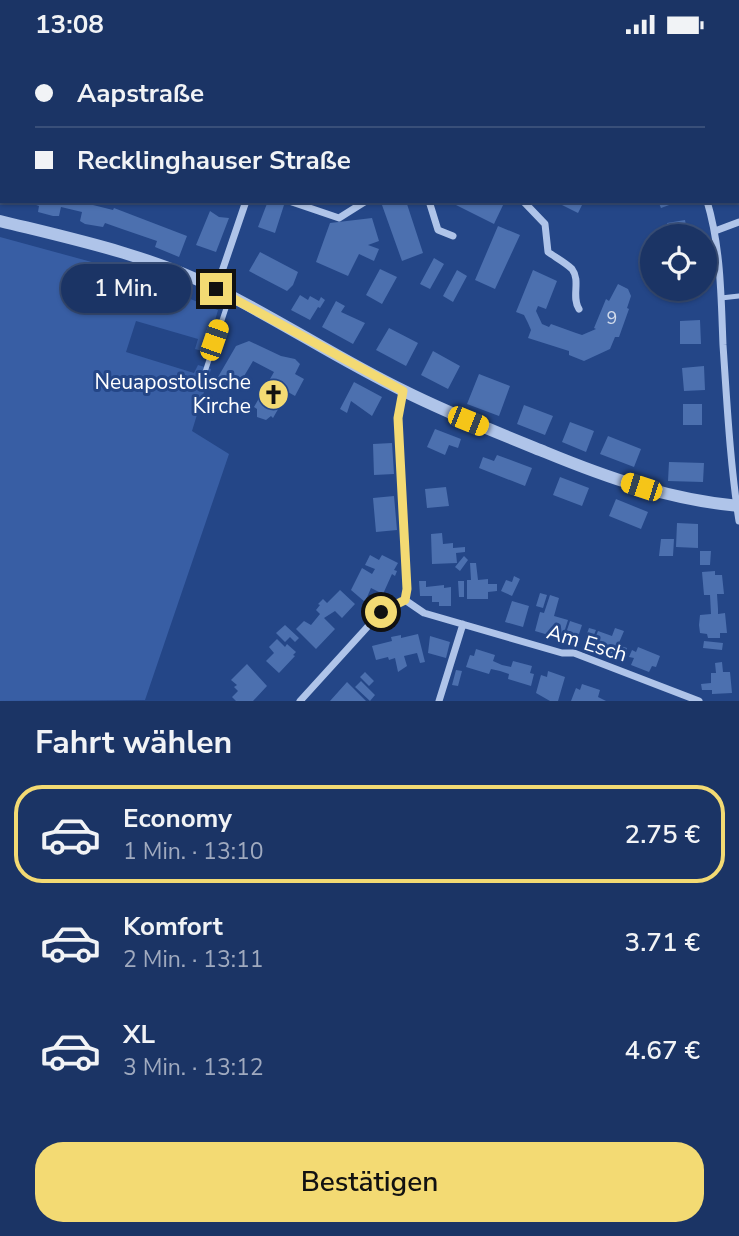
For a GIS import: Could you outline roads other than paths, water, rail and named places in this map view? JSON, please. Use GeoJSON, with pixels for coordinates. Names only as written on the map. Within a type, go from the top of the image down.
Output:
{"type":"FeatureCollection","features":[{"type":"Feature","properties":{"kind":"street"},"geometry":{"type":"LineString","coordinates":[[216,289],[245,203]]}},
{"type":"Feature","properties":{"kind":"street"},"geometry":{"type":"LineString","coordinates":[[295,203],[339,218],[363,203]]}},
{"type":"Feature","properties":{"kind":"street"},"geometry":{"type":"LineString","coordinates":[[430,203],[438,230],[453,236]]}},
{"type":"Feature","properties":{"kind":"street"},"geometry":{"type":"LineString","coordinates":[[525,203],[545,224],[548,252],[572,269],[575,278],[575,302],[579,309]]}},
{"type":"Feature","properties":{"kind":"street"},"geometry":{"type":"LineString","coordinates":[[708,203],[713,224]]}},
{"type":"Feature","properties":{"kind":"street"},"geometry":{"type":"LineString","coordinates":[[0,221],[111,249],[216,289],[403,391],[468,421],[596,473],[664,494],[738,505]]}},
{"type":"Feature","properties":{"kind":"street"},"geometry":{"type":"LineString","coordinates":[[717,230],[739,222]]}},
{"type":"Feature","properties":{"kind":"street"},"geometry":{"type":"LineString","coordinates":[[717,253],[739,521]]}},
{"type":"Feature","properties":{"kind":"street"},"geometry":{"type":"LineString","coordinates":[[300,701],[381,612],[405,600],[407,589],[398,418],[403,391]]}},
{"type":"Feature","properties":{"kind":"street","name":"Am Esch"},"geometry":{"type":"LineString","coordinates":[[405,600],[424,613],[562,653],[574,653],[699,701]]}},
{"type":"Feature","properties":{"kind":"street"},"geometry":{"type":"LineString","coordinates":[[439,701],[463,624]]}},
{"type":"Feature","properties":{"kind":"lane"},"geometry":{"type":"LineString","coordinates":[[204,375],[230,296]]}},
{"type":"Feature","properties":{"kind":"lane"},"geometry":{"type":"LineString","coordinates":[[721,297],[739,296]]}},
{"type":"Feature","properties":{"kind":"place","name":"Neuapostolische Kirche"},"geometry":{"type":"Point","coordinates":[274,394]}}]}
